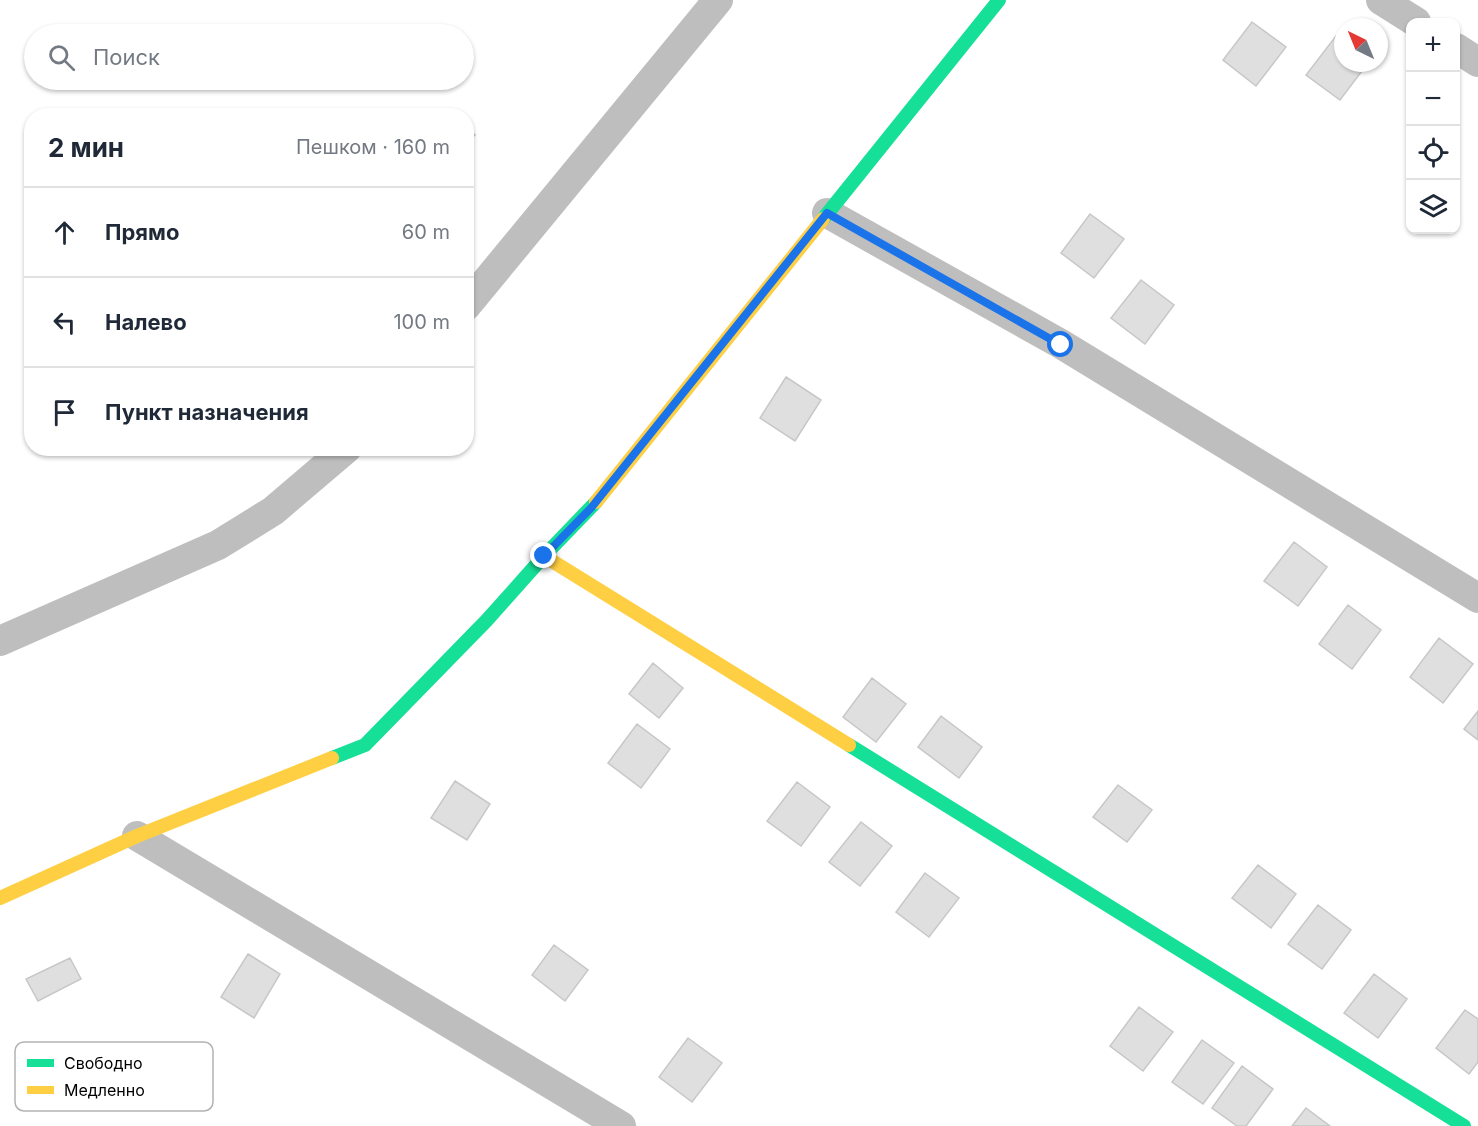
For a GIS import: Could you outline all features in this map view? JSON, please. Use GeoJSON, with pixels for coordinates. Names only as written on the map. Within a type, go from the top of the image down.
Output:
{"type":"FeatureCollection","features":[{"type":"Feature","properties":{"kind":"street"},"geometry":{"type":"LineString","coordinates":[[474,296],[718,0]]}},
{"type":"Feature","properties":{"kind":"street"},"geometry":{"type":"LineString","coordinates":[[0,898],[137,836],[365,746],[488,620],[544,556],[591,508],[999,0]]}},
{"type":"Feature","properties":{"kind":"street"},"geometry":{"type":"LineString","coordinates":[[1381,0],[1410,18]]}},
{"type":"Feature","properties":{"kind":"street"},"geometry":{"type":"LineString","coordinates":[[1460,51],[1478,62]]}},
{"type":"Feature","properties":{"kind":"street"},"geometry":{"type":"LineString","coordinates":[[827,213],[1061,345],[1478,598]]}},
{"type":"Feature","properties":{"kind":"street"},"geometry":{"type":"LineString","coordinates":[[0,641],[218,545],[273,511],[338,456]]}},
{"type":"Feature","properties":{"kind":"street"},"geometry":{"type":"LineString","coordinates":[[544,556],[1464,1126]]}},
{"type":"Feature","properties":{"kind":"street"},"geometry":{"type":"LineString","coordinates":[[137,836],[621,1126]]}},
{"type":"Feature","properties":{"kind":"building"},"geometry":{"type":"Polygon","coordinates":[[[1252,22],[1286,47],[1256,86],[1223,60],[1252,22]]]}},
{"type":"Feature","properties":{"kind":"building"},"geometry":{"type":"Polygon","coordinates":[[[1334,39],[1334,72],[1361,72],[1340,100],[1306,75],[1334,39]]]}},
{"type":"Feature","properties":{"kind":"building"},"geometry":{"type":"Polygon","coordinates":[[[1090,214],[1124,239],[1094,278],[1061,253],[1090,214]]]}},
{"type":"Feature","properties":{"kind":"building"},"geometry":{"type":"Polygon","coordinates":[[[1141,280],[1174,305],[1145,344],[1111,318],[1141,280]]]}},
{"type":"Feature","properties":{"kind":"building"},"geometry":{"type":"Polygon","coordinates":[[[786,377],[821,400],[795,441],[760,418],[786,377]]]}},
{"type":"Feature","properties":{"kind":"building"},"geometry":{"type":"Polygon","coordinates":[[[1294,542],[1327,567],[1298,606],[1264,581],[1294,542]]]}},
{"type":"Feature","properties":{"kind":"building"},"geometry":{"type":"Polygon","coordinates":[[[1348,605],[1381,630],[1352,669],[1319,644],[1348,605]]]}},
{"type":"Feature","properties":{"kind":"building"},"geometry":{"type":"Polygon","coordinates":[[[1439,638],[1473,664],[1443,703],[1410,677],[1439,638]]]}},
{"type":"Feature","properties":{"kind":"building"},"geometry":{"type":"Polygon","coordinates":[[[653,663],[683,688],[659,718],[629,694],[653,663]]]}},
{"type":"Feature","properties":{"kind":"building"},"geometry":{"type":"Polygon","coordinates":[[[872,678],[906,704],[876,742],[843,717],[872,678]]]}},
{"type":"Feature","properties":{"kind":"building"},"geometry":{"type":"Polygon","coordinates":[[[1478,711],[1478,740],[1464,729],[1478,711]]]}},
{"type":"Feature","properties":{"kind":"building"},"geometry":{"type":"Polygon","coordinates":[[[941,716],[982,747],[959,778],[918,747],[941,716]]]}},
{"type":"Feature","properties":{"kind":"building"},"geometry":{"type":"Polygon","coordinates":[[[637,724],[670,749],[641,788],[608,763],[637,724]]]}},
{"type":"Feature","properties":{"kind":"building"},"geometry":{"type":"Polygon","coordinates":[[[455,781],[490,804],[467,840],[431,818],[455,781]]]}},
{"type":"Feature","properties":{"kind":"building"},"geometry":{"type":"Polygon","coordinates":[[[797,782],[830,807],[801,846],[767,821],[797,782]]]}},
{"type":"Feature","properties":{"kind":"building"},"geometry":{"type":"Polygon","coordinates":[[[1118,785],[1152,810],[1127,842],[1093,817],[1118,785]]]}},
{"type":"Feature","properties":{"kind":"building"},"geometry":{"type":"Polygon","coordinates":[[[861,822],[892,846],[860,886],[829,862],[861,822]]]}},
{"type":"Feature","properties":{"kind":"building"},"geometry":{"type":"Polygon","coordinates":[[[1258,865],[1296,894],[1271,928],[1232,898],[1258,865]]]}},
{"type":"Feature","properties":{"kind":"building"},"geometry":{"type":"Polygon","coordinates":[[[925,873],[959,898],[929,937],[896,912],[925,873]]]}},
{"type":"Feature","properties":{"kind":"building"},"geometry":{"type":"Polygon","coordinates":[[[1318,905],[1351,930],[1322,969],[1288,944],[1318,905]]]}},
{"type":"Feature","properties":{"kind":"building"},"geometry":{"type":"Polygon","coordinates":[[[554,945],[588,970],[565,1001],[532,975],[554,945]]]}},
{"type":"Feature","properties":{"kind":"building"},"geometry":{"type":"Polygon","coordinates":[[[248,954],[280,974],[254,1018],[221,997],[248,954]]]}},
{"type":"Feature","properties":{"kind":"building"},"geometry":{"type":"Polygon","coordinates":[[[70,958],[81,979],[38,1001],[26,979],[70,958]]]}},
{"type":"Feature","properties":{"kind":"building"},"geometry":{"type":"Polygon","coordinates":[[[1374,974],[1407,999],[1378,1038],[1344,1013],[1374,974]]]}},
{"type":"Feature","properties":{"kind":"building"},"geometry":{"type":"Polygon","coordinates":[[[1139,1007],[1173,1032],[1143,1071],[1110,1046],[1139,1007]]]}},
{"type":"Feature","properties":{"kind":"building"},"geometry":{"type":"Polygon","coordinates":[[[1465,1010],[1478,1019],[1478,1062],[1469,1074],[1436,1048],[1465,1010]]]}},
{"type":"Feature","properties":{"kind":"building"},"geometry":{"type":"Polygon","coordinates":[[[688,1038],[722,1063],[692,1102],[659,1077],[688,1038]]]}},
{"type":"Feature","properties":{"kind":"building"},"geometry":{"type":"Polygon","coordinates":[[[1202,1040],[1234,1063],[1203,1104],[1172,1082],[1202,1040]]]}},
{"type":"Feature","properties":{"kind":"building"},"geometry":{"type":"Polygon","coordinates":[[[1242,1066],[1273,1089],[1246,1126],[1237,1126],[1212,1108],[1242,1066]]]}},
{"type":"Feature","properties":{"kind":"building"},"geometry":{"type":"Polygon","coordinates":[[[1306,1108],[1330,1126],[1292,1126],[1306,1108]]]}},
{"type":"Feature","properties":{"kind":"traffic: fast"},"geometry":{"type":"LineString","coordinates":[[823,219],[999,0]]}},
{"type":"Feature","properties":{"kind":"traffic: fast"},"geometry":{"type":"LineString","coordinates":[[332,758],[365,745],[487,620],[596,502]]}},
{"type":"Feature","properties":{"kind":"traffic: fast"},"geometry":{"type":"LineString","coordinates":[[849,745],[1464,1126]]}},
{"type":"Feature","properties":{"kind":"traffic: slow"},"geometry":{"type":"LineString","coordinates":[[596,502],[823,219]]}},
{"type":"Feature","properties":{"kind":"traffic: slow"},"geometry":{"type":"LineString","coordinates":[[544,556],[849,745]]}},
{"type":"Feature","properties":{"kind":"traffic: slow"},"geometry":{"type":"LineString","coordinates":[[0,898],[137,836],[332,758]]}},
{"type":"Feature","properties":{"kind":"route"},"geometry":{"type":"LineString","coordinates":[[544,556],[591,508],[827,213],[1061,345]]}}]}
